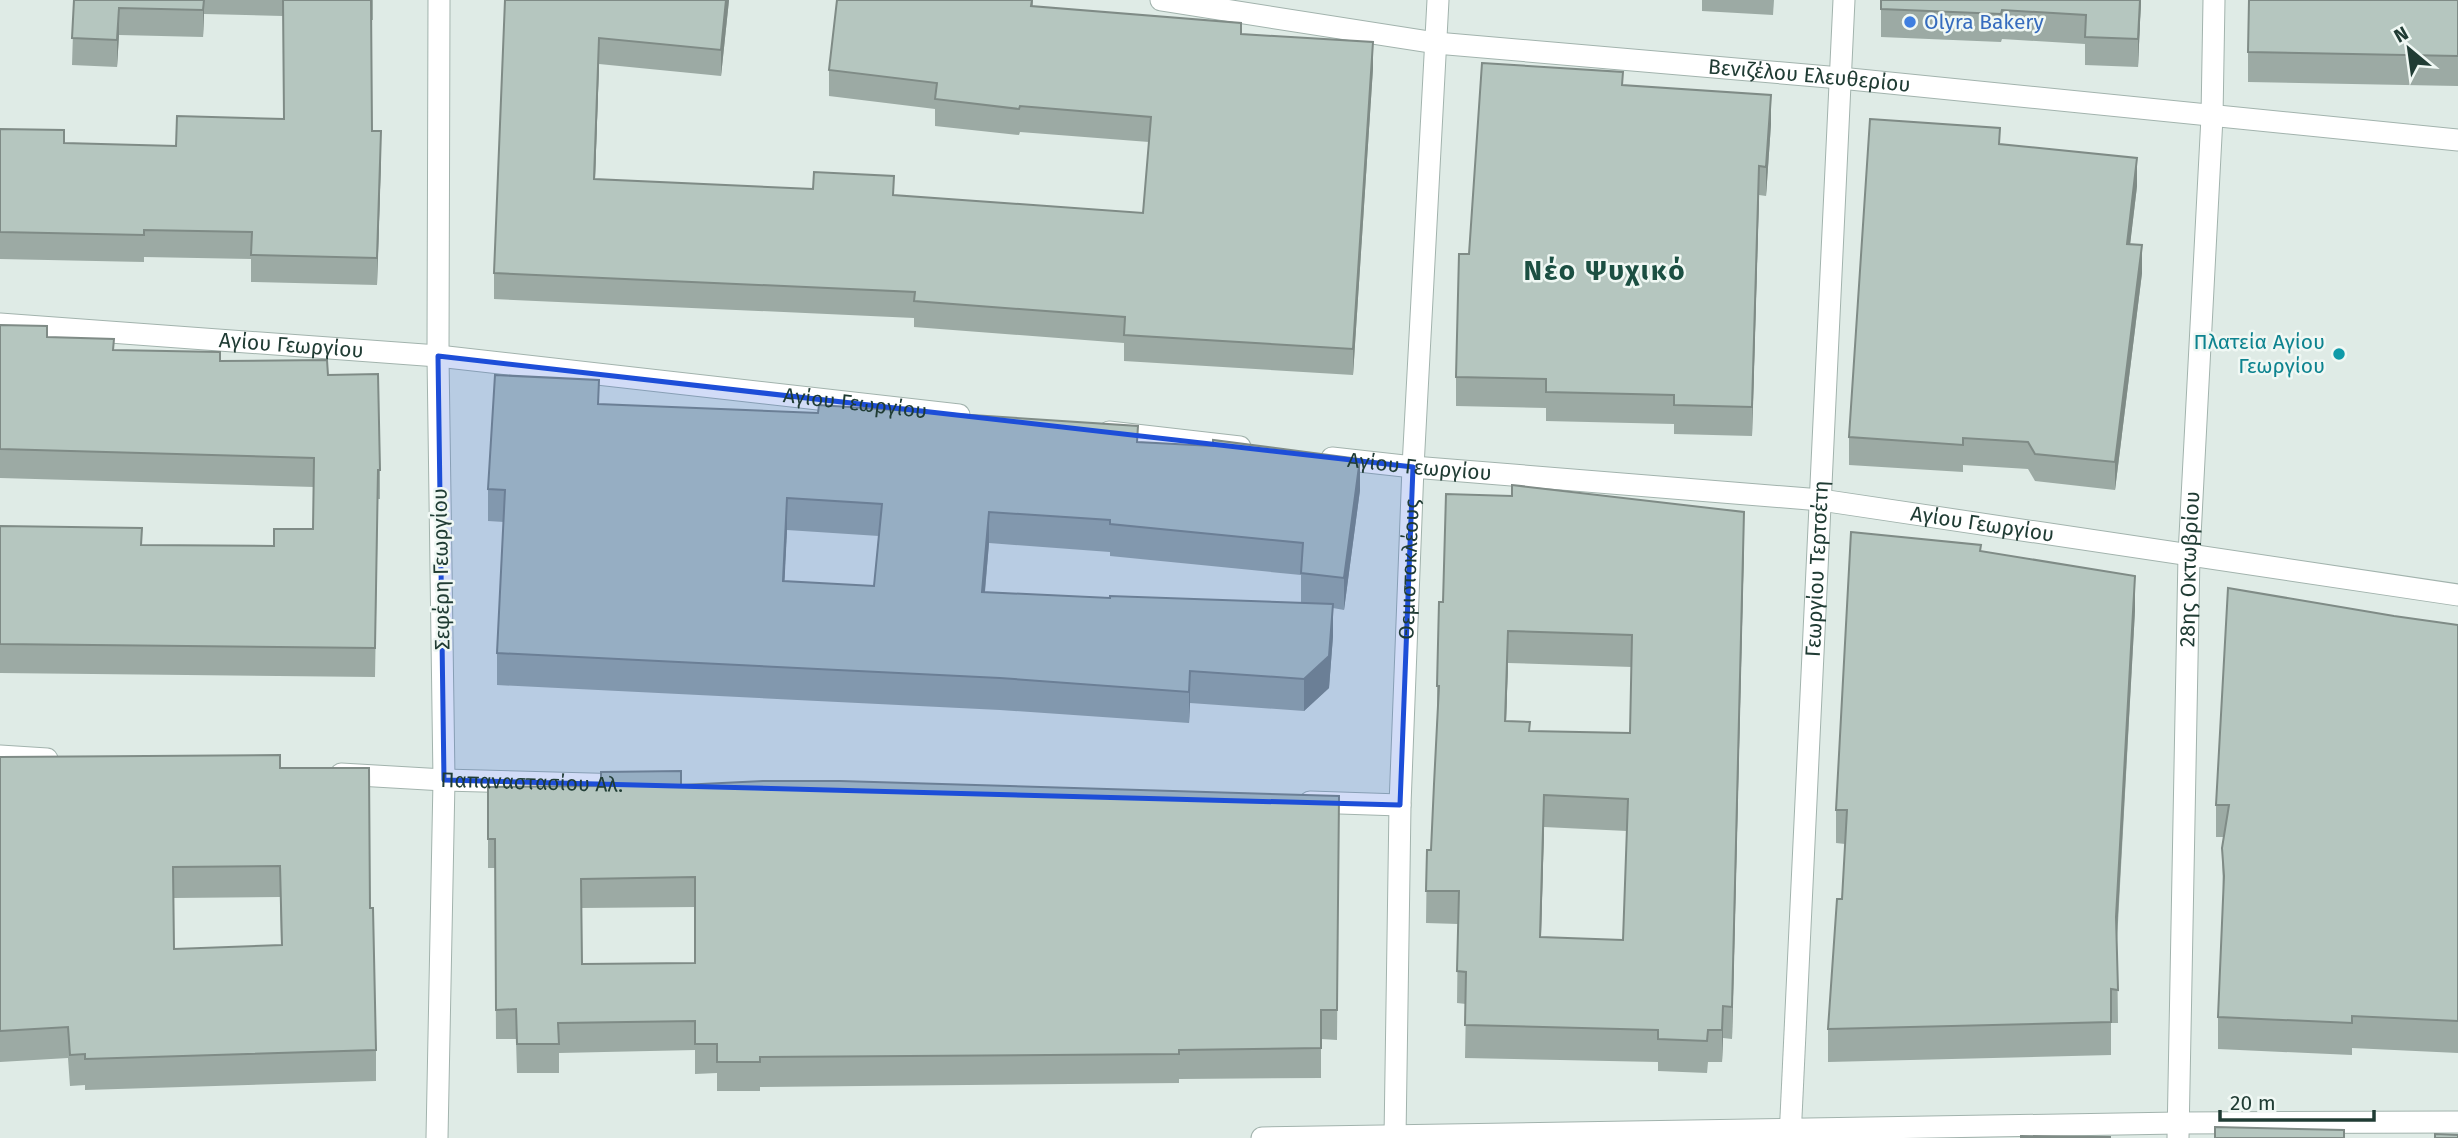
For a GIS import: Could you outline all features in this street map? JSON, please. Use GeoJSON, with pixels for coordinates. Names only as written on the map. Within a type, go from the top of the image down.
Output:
{"type":"FeatureCollection","features":[{"type":"Feature","properties":{"kind":"street","name":"Σεφέρη Γεωργίου"},"geometry":{"type":"LineString","coordinates":[[437,1138],[444,780],[438,356],[439,0]]}},
{"type":"Feature","properties":{"kind":"street","name":"Βενιζέλου Ελευθερίου"},"geometry":{"type":"LineString","coordinates":[[1161,0],[1436,43],[1840,78],[2458,140]]}},
{"type":"Feature","properties":{"kind":"street","name":"Θεμιστοκλέους"},"geometry":{"type":"LineString","coordinates":[[1395,1136],[1400,805],[1413,467],[1438,0]]}},
{"type":"Feature","properties":{"kind":"street","name":"Γεωργίου Τερτσέτη"},"geometry":{"type":"LineString","coordinates":[[1790,1134],[1844,0]]}},
{"type":"Feature","properties":{"kind":"street","name":"28ης Οκτωβρίου"},"geometry":{"type":"LineString","coordinates":[[2178,1130],[2189,555],[2212,117],[2214,0]]}},
{"type":"Feature","properties":{"kind":"street","name":"Αγίου Γεωργίου"},"geometry":{"type":"LineString","coordinates":[[0,324],[438,356],[974,417]]}},
{"type":"Feature","properties":{"kind":"street"},"geometry":{"type":"LineString","coordinates":[[1084,430],[1262,450]]}},
{"type":"Feature","properties":{"kind":"street","name":"Αγίου Γεωργίου"},"geometry":{"type":"LineString","coordinates":[[1317,456],[1413,467],[1821,500],[2458,595]]}},
{"type":"Feature","properties":{"kind":"street"},"geometry":{"type":"LineString","coordinates":[[0,756],[69,760]]}},
{"type":"Feature","properties":{"kind":"street","name":"Παπαναστασίου Αλ."},"geometry":{"type":"LineString","coordinates":[[319,773],[444,780],[651,785]]}},
{"type":"Feature","properties":{"kind":"street"},"geometry":{"type":"LineString","coordinates":[[1289,802],[1400,805]]}},
{"type":"Feature","properties":{"kind":"street"},"geometry":{"type":"LineString","coordinates":[[1262,1138],[2178,1130],[2458,1122]]}},
{"type":"Feature","properties":{"kind":"highlighted area"},"geometry":{"type":"Polygon","coordinates":[[[438,356],[1413,467],[1400,805],[444,780],[438,356]]]}},
{"type":"Feature","properties":{"kind":"building"},"geometry":{"type":"Polygon","coordinates":[[[74,0],[204,0],[203,10],[119,8],[117,40],[72,38],[74,0]]]}},
{"type":"Feature","properties":{"kind":"building"},"geometry":{"type":"Polygon","coordinates":[[[283,0],[371,0],[372,131],[381,131],[377,258],[251,255],[252,232],[144,230],[144,235],[0,232],[0,129],[64,130],[64,143],[176,146],[177,116],[284,119],[283,0]]]}},
{"type":"Feature","properties":{"kind":"building"},"geometry":{"type":"Polygon","coordinates":[[[505,0],[726,0],[721,50],[599,38],[594,179],[813,189],[814,172],[894,176],[893,195],[1143,213],[1151,117],[1020,106],[1019,109],[935,99],[937,83],[829,70],[837,0],[1032,0],[1031,6],[1241,23],[1241,34],[1373,42],[1353,349],[1124,335],[1125,317],[914,301],[915,292],[494,273],[505,0]]]}},
{"type":"Feature","properties":{"kind":"building"},"geometry":{"type":"Polygon","coordinates":[[[1881,0],[2140,0],[2138,39],[2085,37],[2086,15],[2002,10],[2001,14],[1881,9],[1881,0]]]}},
{"type":"Feature","properties":{"kind":"building"},"geometry":{"type":"Polygon","coordinates":[[[2249,0],[2458,0],[2458,56],[2248,52],[2249,0]]]}},
{"type":"Feature","properties":{"kind":"building"},"geometry":{"type":"Polygon","coordinates":[[[1482,63],[1623,72],[1622,85],[1771,95],[1766,167],[1759,166],[1752,407],[1674,405],[1674,395],[1546,392],[1546,379],[1456,377],[1459,254],[1469,254],[1482,63]]]}},
{"type":"Feature","properties":{"kind":"building"},"geometry":{"type":"Polygon","coordinates":[[[1870,119],[2000,128],[1999,144],[2137,158],[2127,244],[2142,245],[2115,462],[2035,454],[2028,442],[1963,438],[1963,445],[1849,437],[1870,119]]]}},
{"type":"Feature","properties":{"kind":"building"},"geometry":{"type":"Polygon","coordinates":[[[0,325],[47,326],[47,337],[114,339],[113,350],[220,352],[220,361],[327,360],[328,375],[378,374],[380,470],[375,648],[0,644],[0,526],[142,528],[141,545],[274,546],[274,529],[313,529],[314,458],[0,449],[0,325]]]}},
{"type":"Feature","properties":{"kind":"building"},"geometry":{"type":"Polygon","coordinates":[[[495,375],[599,380],[598,404],[818,413],[819,405],[1138,426],[1137,442],[1213,446],[1213,440],[1360,459],[1344,578],[1301,573],[1303,543],[1110,524],[1110,520],[989,512],[982,592],[1333,604],[1329,656],[1304,679],[1190,671],[1189,692],[1000,678],[497,653],[505,490],[488,489],[495,375]],[[787,498],[783,581],[874,586],[882,504],[787,498]]]}},
{"type":"Feature","properties":{"kind":"building"},"geometry":{"type":"Polygon","coordinates":[[[1512,485],[1744,512],[1732,1007],[1723,1006],[1722,1030],[1708,1030],[1707,1041],[1658,1039],[1658,1030],[1465,1025],[1466,972],[1457,971],[1459,891],[1426,891],[1427,850],[1431,850],[1439,686],[1439,602],[1443,602],[1446,494],[1512,496],[1512,485]],[[1508,631],[1505,721],[1530,722],[1529,731],[1630,733],[1632,635],[1508,631]],[[1544,795],[1540,937],[1623,940],[1628,799],[1544,795]]]}},
{"type":"Feature","properties":{"kind":"building"},"geometry":{"type":"Polygon","coordinates":[[[1851,532],[1981,545],[1980,551],[2135,576],[2116,917],[2118,990],[2111,989],[2111,1022],[1828,1029],[1837,899],[1842,899],[1847,810],[1836,810],[1851,532]]]}},
{"type":"Feature","properties":{"kind":"building"},"geometry":{"type":"Polygon","coordinates":[[[2228,588],[2458,625],[2458,1021],[2352,1016],[2352,1023],[2218,1017],[2224,876],[2222,848],[2229,805],[2216,805],[2228,588]]]}},
{"type":"Feature","properties":{"kind":"building"},"geometry":{"type":"Polygon","coordinates":[[[280,755],[280,768],[369,768],[370,908],[373,908],[376,1050],[85,1059],[85,1054],[70,1055],[68,1027],[0,1031],[0,757],[280,755]],[[280,866],[173,867],[174,949],[282,945],[280,866]]]}},
{"type":"Feature","properties":{"kind":"building"},"geometry":{"type":"Polygon","coordinates":[[[681,771],[681,785],[840,781],[1339,796],[1337,1010],[1321,1010],[1321,1048],[1179,1050],[1179,1054],[760,1057],[760,1062],[717,1062],[717,1044],[695,1044],[695,1021],[558,1023],[559,1044],[517,1044],[516,1009],[496,1010],[495,839],[488,839],[488,787],[601,786],[601,772],[681,771]],[[695,877],[581,879],[582,964],[695,963],[695,877]]]}},
{"type":"Feature","properties":{"kind":"building"},"geometry":{"type":"Polygon","coordinates":[[[2215,1127],[2344,1130],[2344,1138],[2215,1138],[2215,1127]]]}},
{"type":"Feature","properties":{"kind":"building"},"geometry":{"type":"Polygon","coordinates":[[[2435,1134],[2458,1135],[2458,1138],[2435,1138],[2435,1134]]]}},
{"type":"Feature","properties":{"kind":"building"},"geometry":{"type":"Polygon","coordinates":[[[2110,1137],[2110,1138],[2021,1138],[2110,1137]]]}},
{"type":"Feature","properties":{"kind":"place","name":"Olyra Bakery"},"geometry":{"type":"Point","coordinates":[1910,22]}},
{"type":"Feature","properties":{"kind":"place","name":"Πλατεία Αγίου Γεωργίου"},"geometry":{"type":"Point","coordinates":[2339,354]}},
{"type":"Feature","properties":{"kind":"district","name":"Νέο Ψυχικό"},"geometry":{"type":"Point","coordinates":[1605,270]}}]}
